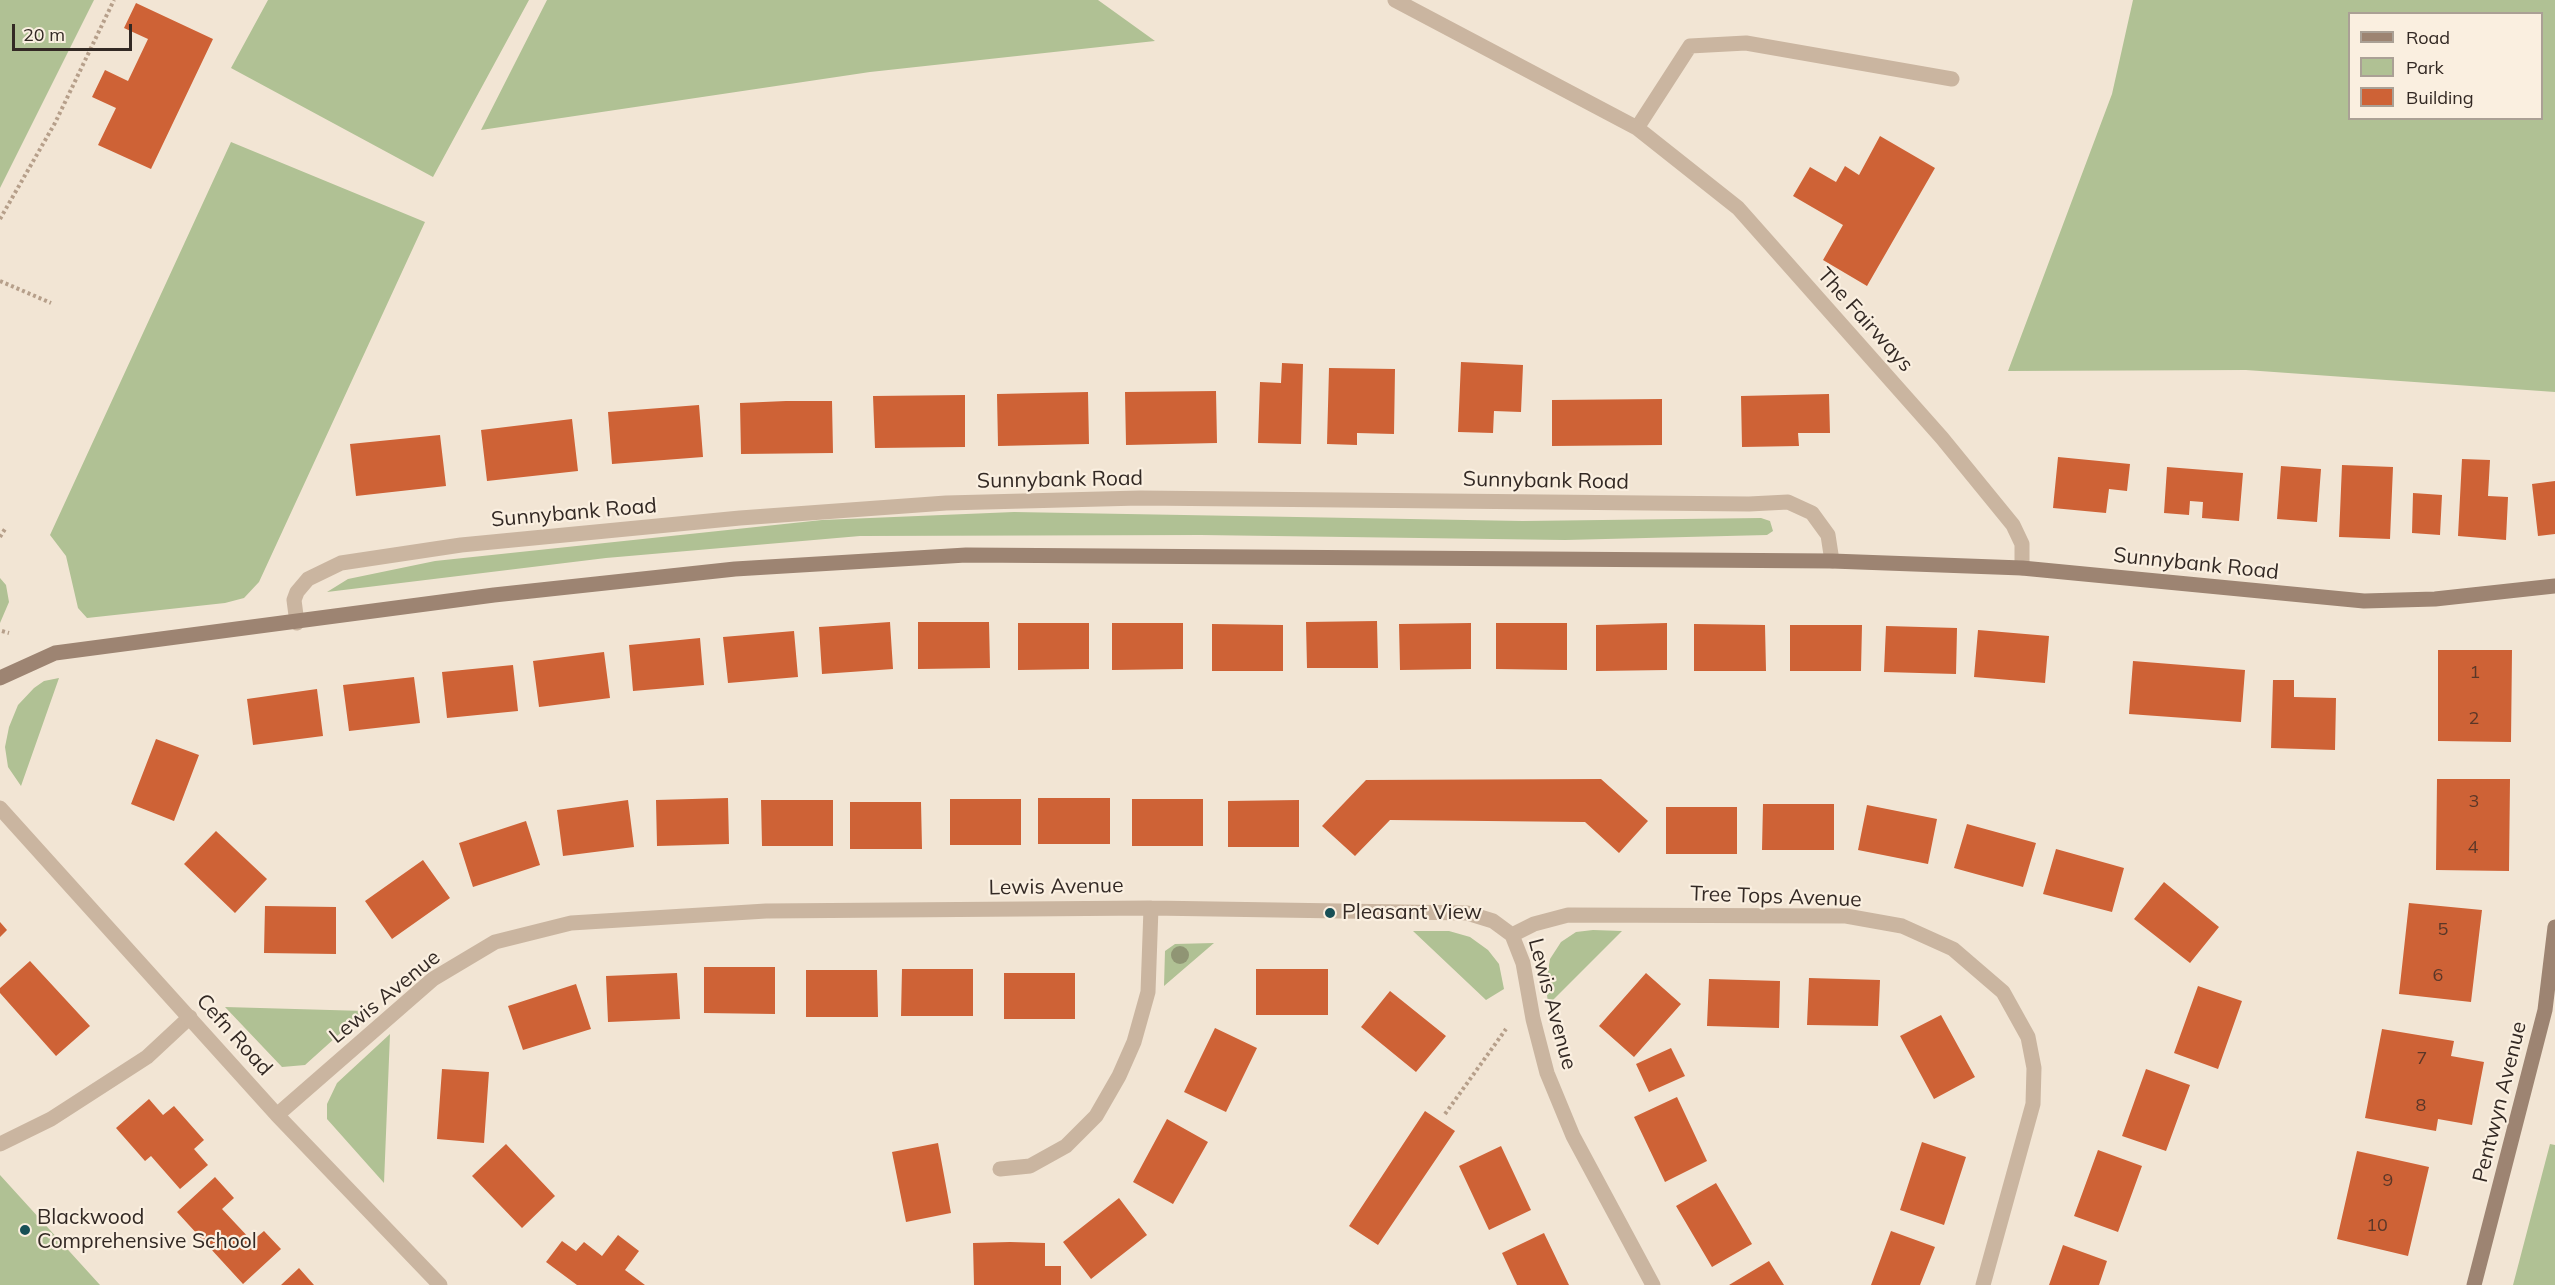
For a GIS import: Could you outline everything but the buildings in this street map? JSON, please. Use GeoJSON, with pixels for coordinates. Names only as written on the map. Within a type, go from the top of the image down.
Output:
{"type":"FeatureCollection","features":[{"type":"Feature","properties":{"kind":"street","name":"The Fairways"},"geometry":{"type":"LineString","coordinates":[[1395,0],[1637,128],[1738,208],[1942,438],[2013,525],[2022,544],[2022,568]]}},
{"type":"Feature","properties":{"kind":"street"},"geometry":{"type":"LineString","coordinates":[[1637,128],[1690,46],[1746,43],[1952,79]]}},
{"type":"Feature","properties":{"kind":"street","name":"Sunnybank Road"},"geometry":{"type":"LineString","coordinates":[[297,622],[294,600],[297,592],[308,579],[341,563],[473,544],[740,518],[946,504],[1140,498],[1749,504],[1788,502],[1812,513],[1828,535],[1832,561]]}},
{"type":"Feature","properties":{"kind":"street","name":"Sunnybank Road"},"geometry":{"type":"LineString","coordinates":[[0,678],[56,653],[494,595],[735,568],[966,555],[1832,561],[2022,568],[2364,600],[2435,599],[2555,586]]}},
{"type":"Feature","properties":{"kind":"street","name":"Cefn Road"},"geometry":{"type":"LineString","coordinates":[[0,808],[277,1115],[440,1285]]}},
{"type":"Feature","properties":{"kind":"street"},"geometry":{"type":"LineString","coordinates":[[1000,1169],[1030,1166],[1066,1146],[1096,1116],[1134,1042],[1148,992],[1151,908]]}},
{"type":"Feature","properties":{"kind":"street","name":"Lewis Avenue"},"geometry":{"type":"LineString","coordinates":[[277,1115],[433,980],[495,942],[571,923],[766,911],[1151,908],[1467,913],[1493,921],[1512,934],[1523,963],[1533,1019],[1547,1073],[1573,1136],[1653,1285]]}},
{"type":"Feature","properties":{"kind":"street","name":"Tree Tops Avenue"},"geometry":{"type":"LineString","coordinates":[[1512,934],[1534,924],[1568,915],[1846,916],[1902,926],[1953,949],[2003,992],[2028,1037],[2034,1068],[2032,1104],[1983,1285]]}},
{"type":"Feature","properties":{"kind":"street","name":"Pentwyn Avenue"},"geometry":{"type":"LineString","coordinates":[[2474,1285],[2545,1010],[2555,927]]}},
{"type":"Feature","properties":{"kind":"street"},"geometry":{"type":"LineString","coordinates":[[0,1144],[51,1119],[147,1058],[190,1017]]}},
{"type":"Feature","properties":{"kind":"path"},"geometry":{"type":"LineString","coordinates":[[0,219],[55,123],[114,0]]}},
{"type":"Feature","properties":{"kind":"path"},"geometry":{"type":"LineString","coordinates":[[0,281],[51,303]]}},
{"type":"Feature","properties":{"kind":"path"},"geometry":{"type":"LineString","coordinates":[[0,537],[5,528]]}},
{"type":"Feature","properties":{"kind":"path"},"geometry":{"type":"LineString","coordinates":[[2,631],[9,633]]}},
{"type":"Feature","properties":{"kind":"path"},"geometry":{"type":"LineString","coordinates":[[1445,1114],[1503,1031],[1510,1027]]}},
{"type":"Feature","properties":{"kind":"green space"},"geometry":{"type":"Polygon","coordinates":[[[0,0],[94,0],[0,188],[0,0]]]}},
{"type":"Feature","properties":{"kind":"green space"},"geometry":{"type":"Polygon","coordinates":[[[268,0],[529,0],[433,177],[231,68],[268,0]]]}},
{"type":"Feature","properties":{"kind":"green space"},"geometry":{"type":"Polygon","coordinates":[[[547,0],[1098,0],[1155,41],[870,72],[481,130],[547,0]]]}},
{"type":"Feature","properties":{"kind":"green space"},"geometry":{"type":"Polygon","coordinates":[[[2133,0],[2555,0],[2555,392],[2246,370],[2008,371],[2112,94],[2133,0]]]}},
{"type":"Feature","properties":{"kind":"green space"},"geometry":{"type":"Polygon","coordinates":[[[231,142],[425,222],[259,582],[244,598],[225,603],[87,618],[78,608],[66,556],[50,535],[231,142]]]}},
{"type":"Feature","properties":{"kind":"green space"},"geometry":{"type":"Polygon","coordinates":[[[1014,512],[1523,521],[1761,518],[1770,521],[1773,531],[1767,535],[1565,540],[1201,535],[860,536],[606,558],[327,592],[348,579],[435,561],[822,520],[1014,512]]]}},
{"type":"Feature","properties":{"kind":"green space"},"geometry":{"type":"Polygon","coordinates":[[[0,578],[6,585],[9,602],[0,623],[0,578]]]}},
{"type":"Feature","properties":{"kind":"green space"},"geometry":{"type":"Polygon","coordinates":[[[59,678],[21,786],[8,767],[5,747],[9,727],[18,705],[34,688],[44,681],[59,678]]]}},
{"type":"Feature","properties":{"kind":"green space"},"geometry":{"type":"Polygon","coordinates":[[[1413,931],[1449,931],[1470,937],[1488,950],[1499,964],[1504,989],[1486,1000],[1413,931]]]}},
{"type":"Feature","properties":{"kind":"green space"},"geometry":{"type":"Polygon","coordinates":[[[1622,931],[1548,1005],[1546,984],[1550,959],[1561,942],[1576,932],[1622,931]]]}},
{"type":"Feature","properties":{"kind":"green space"},"geometry":{"type":"Polygon","coordinates":[[[1214,943],[1164,986],[1165,951],[1175,944],[1214,943]]]}},
{"type":"Feature","properties":{"kind":"green space"},"geometry":{"type":"Polygon","coordinates":[[[225,1007],[365,1011],[305,1065],[282,1067],[225,1007]]]}},
{"type":"Feature","properties":{"kind":"green space"},"geometry":{"type":"Polygon","coordinates":[[[390,1034],[384,1183],[327,1119],[327,1104],[337,1083],[390,1034]]]}},
{"type":"Feature","properties":{"kind":"green space"},"geometry":{"type":"Polygon","coordinates":[[[2550,1144],[2555,1145],[2555,1285],[2513,1285],[2550,1144]]]}},
{"type":"Feature","properties":{"kind":"green space","name":"Blackwood Comprehensive School"},"geometry":{"type":"Polygon","coordinates":[[[0,1175],[100,1285],[0,1285],[0,1175]]]}},
{"type":"Feature","properties":{"kind":"place","name":"Pleasant View"},"geometry":{"type":"Point","coordinates":[1330,913]}},
{"type":"Feature","properties":{"kind":"place","name":"Blackwood Comprehensive School"},"geometry":{"type":"Point","coordinates":[25,1230]}}]}
